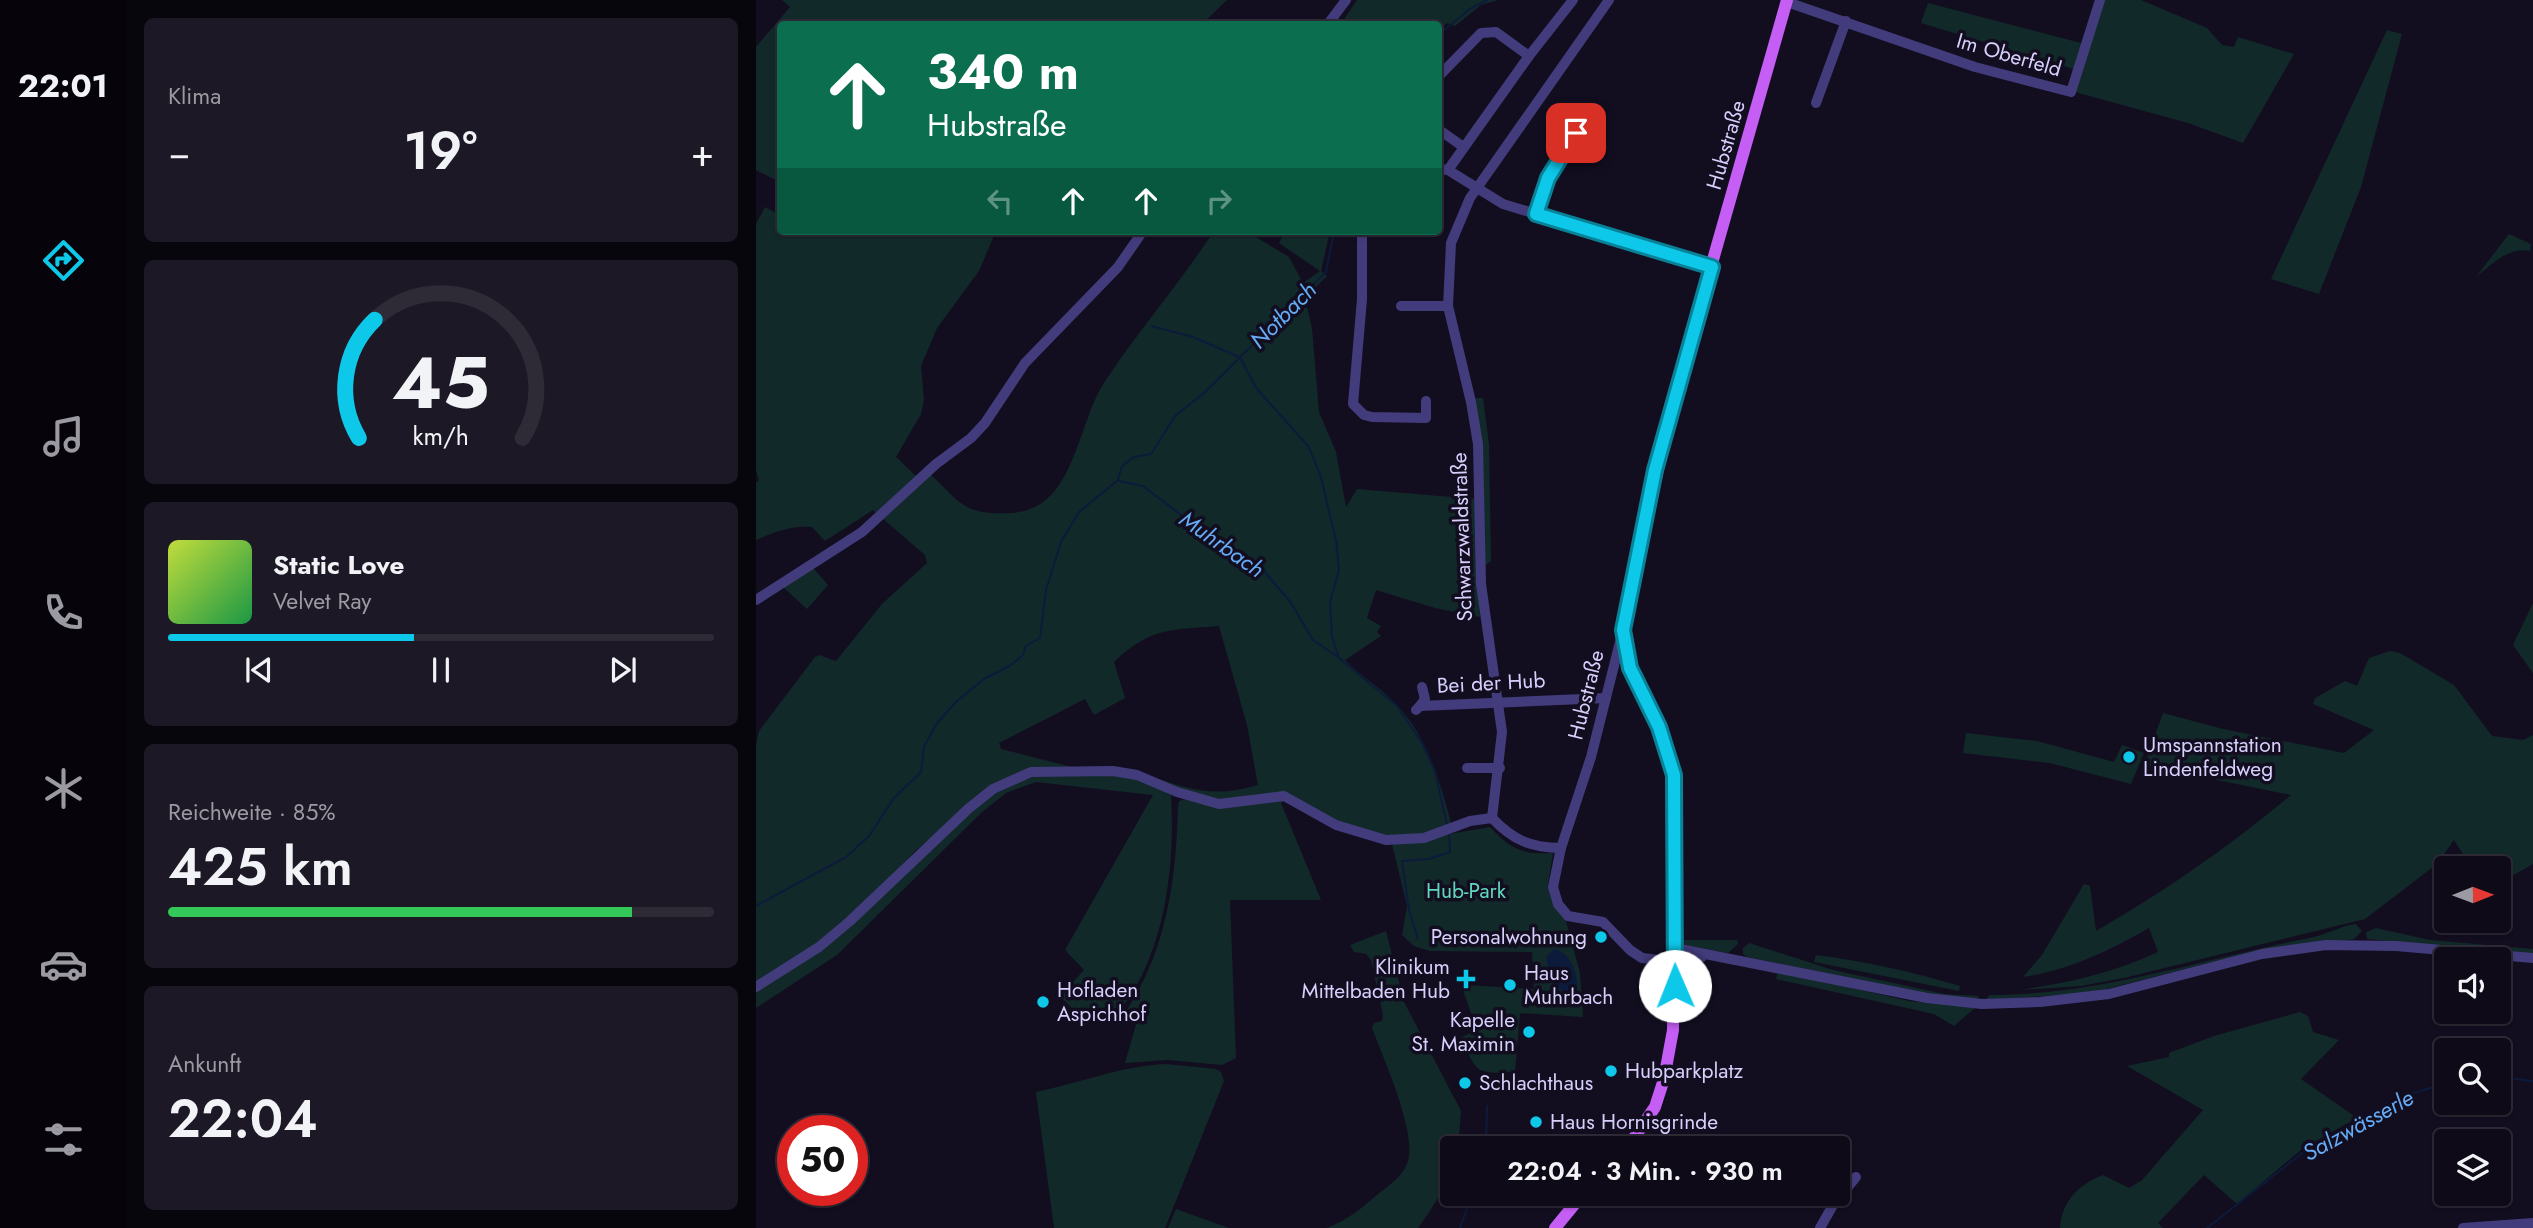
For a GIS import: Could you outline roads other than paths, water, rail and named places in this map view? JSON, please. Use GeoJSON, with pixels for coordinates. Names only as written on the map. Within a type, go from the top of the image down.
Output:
{"type":"FeatureCollection","features":[{"type":"Feature","properties":{"kind":"main road","name":"Hubstraße"},"geometry":{"type":"LineString","coordinates":[[1623,630],[1655,470],[1787,1]]}},
{"type":"Feature","properties":{"kind":"main road"},"geometry":{"type":"LineString","coordinates":[[1623,630],[1630,668],[1664,738],[1674,775],[1675,1004],[1664,1079],[1649,1117],[1636,1136]]}},
{"type":"Feature","properties":{"kind":"main road"},"geometry":{"type":"LineString","coordinates":[[1561,1225],[1574,1206]]}},
{"type":"Feature","properties":{"kind":"street"},"geometry":{"type":"LineString","coordinates":[[1330,21],[1346,0]]}},
{"type":"Feature","properties":{"kind":"street"},"geometry":{"type":"LineString","coordinates":[[1573,0],[1443,170],[1503,204],[1712,267]]}},
{"type":"Feature","properties":{"kind":"street","name":"Schwarzwaldstraße"},"geometry":{"type":"LineString","coordinates":[[1492,818],[1500,768],[1502,732],[1480,584],[1478,444],[1448,306],[1451,243],[1463,211],[1476,189],[1608,0]]}},
{"type":"Feature","properties":{"kind":"street","name":"Im Oberfeld"},"geometry":{"type":"LineString","coordinates":[[1787,1],[1975,68],[2071,92],[2100,0]]}},
{"type":"Feature","properties":{"kind":"street"},"geometry":{"type":"LineString","coordinates":[[1816,103],[1846,21]]}},
{"type":"Feature","properties":{"kind":"street"},"geometry":{"type":"LineString","coordinates":[[1442,73],[1481,33],[1496,32],[1529,55]]}},
{"type":"Feature","properties":{"kind":"street"},"geometry":{"type":"LineString","coordinates":[[1442,132],[1462,146]]}},
{"type":"Feature","properties":{"kind":"street"},"geometry":{"type":"LineString","coordinates":[[1536,214],[1548,178],[1576,133]]}},
{"type":"Feature","properties":{"kind":"street"},"geometry":{"type":"LineString","coordinates":[[756,600],[862,532],[936,464],[971,438],[985,423],[1025,363],[1118,267],[1140,235]]}},
{"type":"Feature","properties":{"kind":"street"},"geometry":{"type":"LineString","coordinates":[[1362,235],[1362,299],[1353,404],[1364,415],[1372,417],[1426,418],[1426,401]]}},
{"type":"Feature","properties":{"kind":"street"},"geometry":{"type":"LineString","coordinates":[[1401,306],[1448,306]]}},
{"type":"Feature","properties":{"kind":"street","name":"Hubstraße"},"geometry":{"type":"LineString","coordinates":[[1623,630],[1591,757],[1560,848],[1553,887],[1558,904],[1568,916],[1603,922],[1642,958],[1675,954],[1736,960],[1938,1000],[1982,1004],[2040,1002],[2109,994],[2262,954],[2326,945],[2396,946],[2533,958]]}},
{"type":"Feature","properties":{"kind":"street","name":"Bei der Hub"},"geometry":{"type":"LineString","coordinates":[[1422,687],[1425,699],[1418,708],[1498,701],[1606,698]]}},
{"type":"Feature","properties":{"kind":"street"},"geometry":{"type":"LineString","coordinates":[[1467,768],[1500,768]]}},
{"type":"Feature","properties":{"kind":"street"},"geometry":{"type":"LineString","coordinates":[[756,988],[819,947],[968,809],[1017,776],[1058,770],[1113,771],[1137,775],[1177,792],[1219,804],[1271,796],[1295,801],[1336,825],[1386,840],[1424,838],[1492,818],[1511,838],[1534,847],[1560,848]]}},
{"type":"Feature","properties":{"kind":"street"},"geometry":{"type":"LineString","coordinates":[[1820,1228],[1833,1205],[1856,1177]]}},
{"type":"Feature","properties":{"kind":"street"},"geometry":{"type":"LineString","coordinates":[[2463,1228],[2533,1223]]}},
{"type":"Feature","properties":{"kind":"water"},"geometry":{"type":"Polygon","coordinates":[[[1554,949],[1565,955],[1575,972],[1577,992],[1570,997],[1550,974],[1547,956],[1554,949]]]}},
{"type":"Feature","properties":{"kind":"waterway","name":"Notbach"},"geometry":{"type":"LineString","coordinates":[[1442,32],[1470,9],[1487,0]]}},
{"type":"Feature","properties":{"kind":"waterway"},"geometry":{"type":"LineString","coordinates":[[756,906],[846,857],[869,836],[894,798],[921,772],[924,747],[937,723],[957,701],[984,679],[1011,665],[1023,655],[1026,646],[1040,638],[1046,590],[1061,542],[1079,512],[1118,480],[1122,466],[1134,457],[1151,454],[1175,416],[1204,393],[1326,272],[1333,235]]}},
{"type":"Feature","properties":{"kind":"waterway"},"geometry":{"type":"LineString","coordinates":[[1151,326],[1193,337],[1239,357]]}},
{"type":"Feature","properties":{"kind":"waterway","name":"Muhrbach"},"geometry":{"type":"LineString","coordinates":[[1241,359],[1256,388],[1309,447],[1321,477],[1336,541],[1339,570],[1330,602],[1332,637],[1339,658],[1397,706],[1422,743],[1435,771],[1447,825]]}},
{"type":"Feature","properties":{"kind":"waterway","name":"Muhrbach"},"geometry":{"type":"LineString","coordinates":[[1119,481],[1143,486],[1232,554],[1264,571],[1291,603],[1313,640],[1338,657]]}},
{"type":"Feature","properties":{"kind":"waterway","name":"Muhrbach"},"geometry":{"type":"LineString","coordinates":[[1418,939],[1409,910],[1402,861],[1429,859],[1450,852],[1449,834]]}},
{"type":"Feature","properties":{"kind":"waterway","name":"Salzwässerle"},"geometry":{"type":"LineString","coordinates":[[2511,1078],[2533,1081]]}},
{"type":"Feature","properties":{"kind":"waterway","name":"Salzwässerle"},"geometry":{"type":"LineString","coordinates":[[2207,1228],[2315,1143],[2408,1095],[2434,1087]]}},
{"type":"Feature","properties":{"kind":"waterway","name":"Muhrbach"},"geometry":{"type":"LineString","coordinates":[[1486,1136],[1487,1106]]}},
{"type":"Feature","properties":{"kind":"waterway","name":"Muhrbach"},"geometry":{"type":"LineString","coordinates":[[1460,1228],[1468,1206]]}},
{"type":"Feature","properties":{"kind":"place","name":"Umspannstation Lindenfeldweg"},"geometry":{"type":"Point","coordinates":[2129,757]}},
{"type":"Feature","properties":{"kind":"place","name":"Personalwohnung"},"geometry":{"type":"Point","coordinates":[1601,937]}},
{"type":"Feature","properties":{"kind":"place","name":"Klinikum Mittelbaden Hub"},"geometry":{"type":"Point","coordinates":[1466,979]}},
{"type":"Feature","properties":{"kind":"place","name":"Haus Muhrbach"},"geometry":{"type":"Point","coordinates":[1510,985]}},
{"type":"Feature","properties":{"kind":"place","name":"Hofladen Aspichhof"},"geometry":{"type":"Point","coordinates":[1043,1002]}},
{"type":"Feature","properties":{"kind":"place","name":"Kapelle St. Maximin"},"geometry":{"type":"Point","coordinates":[1529,1032]}},
{"type":"Feature","properties":{"kind":"place","name":"Hubparkplatz"},"geometry":{"type":"Point","coordinates":[1611,1071]}},
{"type":"Feature","properties":{"kind":"place","name":"Schlachthaus"},"geometry":{"type":"Point","coordinates":[1465,1083]}},
{"type":"Feature","properties":{"kind":"place","name":"Haus Hornisgrinde"},"geometry":{"type":"Point","coordinates":[1536,1122]}},
{"type":"Feature","properties":{"kind":"park label","name":"Hub-Park"},"geometry":{"type":"Point","coordinates":[1466,891]}}]}
